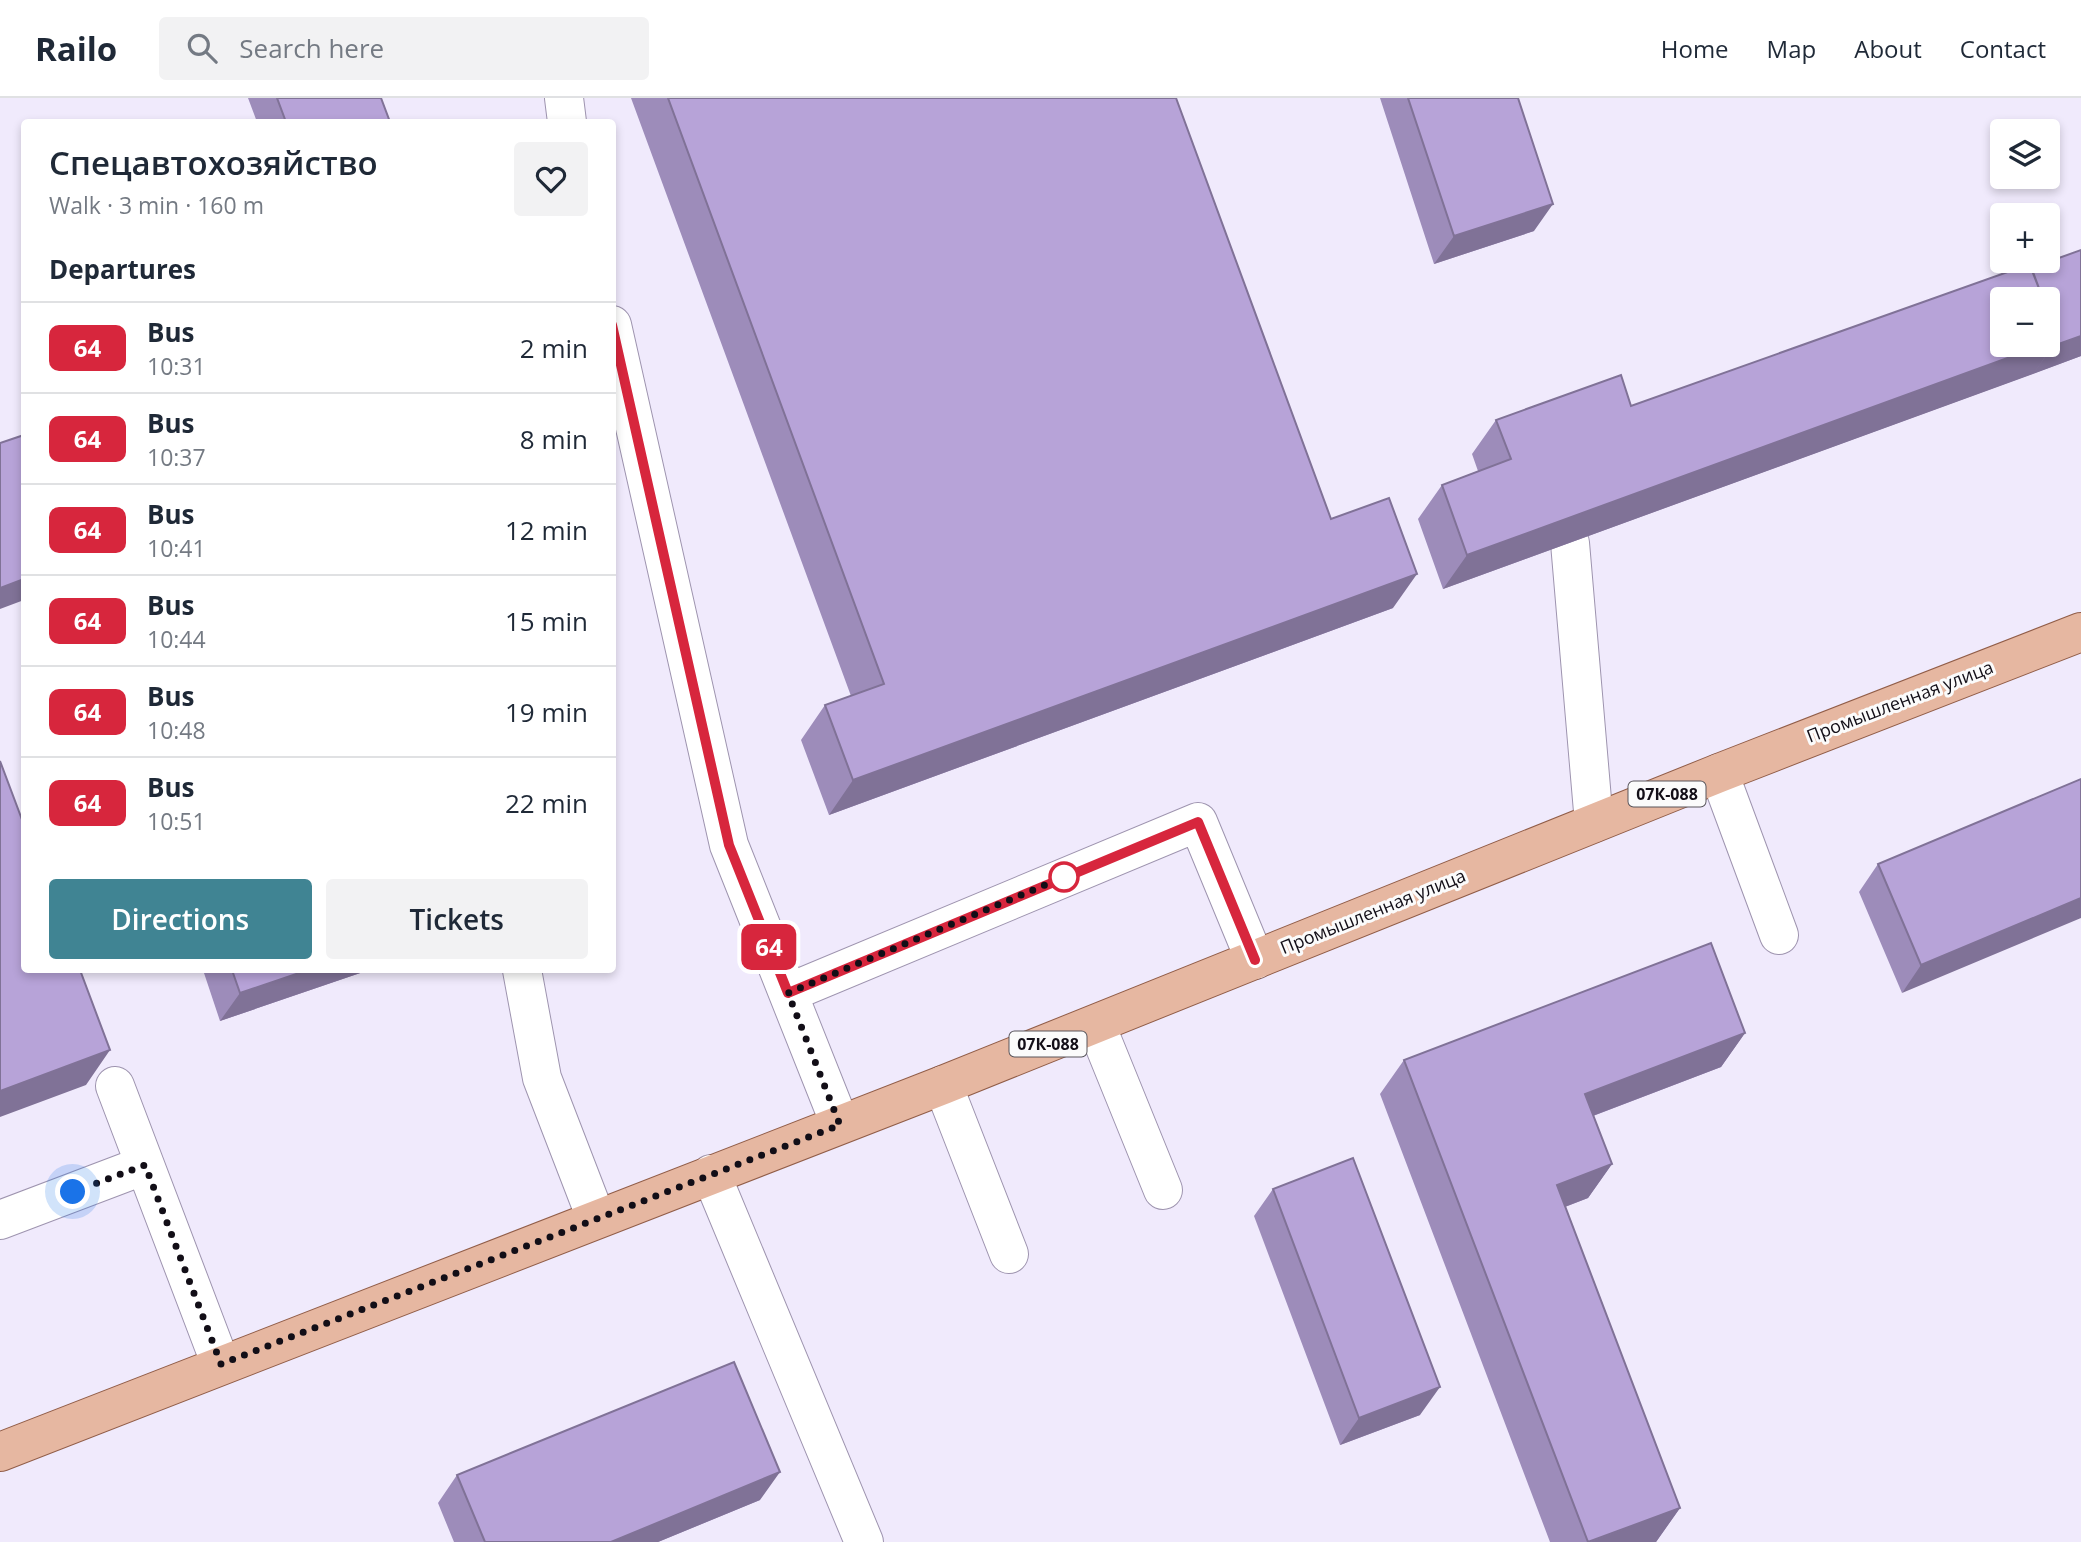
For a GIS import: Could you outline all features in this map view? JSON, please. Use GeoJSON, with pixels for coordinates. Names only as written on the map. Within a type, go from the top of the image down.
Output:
{"type":"FeatureCollection","features":[{"type":"Feature","properties":{"kind":"main road","name":"Промышленная улица"},"geometry":{"type":"LineString","coordinates":[[0,1452],[596,1218],[943,1086],[1718,773],[2081,632]]}},
{"type":"Feature","properties":{"kind":"lane"},"geometry":{"type":"LineString","coordinates":[[564,98],[567,119]]}},
{"type":"Feature","properties":{"kind":"lane"},"geometry":{"type":"LineString","coordinates":[[616,343],[729,845],[840,1125]]}},
{"type":"Feature","properties":{"kind":"lane"},"geometry":{"type":"LineString","coordinates":[[1570,543],[1594,823]]}},
{"type":"Feature","properties":{"kind":"lane"},"geometry":{"type":"LineString","coordinates":[[1718,773],[1779,935]]}},
{"type":"Feature","properties":{"kind":"lane"},"geometry":{"type":"LineString","coordinates":[[788,993],[1198,822],[1255,960]]}},
{"type":"Feature","properties":{"kind":"lane"},"geometry":{"type":"LineString","coordinates":[[523,973],[542,1078],[596,1218]]}},
{"type":"Feature","properties":{"kind":"lane"},"geometry":{"type":"LineString","coordinates":[[1096,1025],[1164,1190]]}},
{"type":"Feature","properties":{"kind":"lane"},"geometry":{"type":"LineString","coordinates":[[115,1086],[221,1364]]}},
{"type":"Feature","properties":{"kind":"lane"},"geometry":{"type":"LineString","coordinates":[[943,1086],[1009,1254]]}},
{"type":"Feature","properties":{"kind":"lane"},"geometry":{"type":"LineString","coordinates":[[0,1220],[145,1165]]}},
{"type":"Feature","properties":{"kind":"lane"},"geometry":{"type":"LineString","coordinates":[[711,1174],[864,1542]]}},
{"type":"Feature","properties":{"kind":"building"},"geometry":{"type":"Polygon","coordinates":[[[277,98],[381,98],[389,119],[285,119],[277,98]]]}},
{"type":"Feature","properties":{"kind":"building"},"geometry":{"type":"Polygon","coordinates":[[[668,98],[1176,98],[1331,519],[1389,498],[1417,574],[853,780],[825,705],[884,684],[668,98]]]}},
{"type":"Feature","properties":{"kind":"building"},"geometry":{"type":"Polygon","coordinates":[[[1408,98],[1518,98],[1553,204],[1454,236],[1408,98]]]}},
{"type":"Feature","properties":{"kind":"building"},"geometry":{"type":"Polygon","coordinates":[[[2081,250],[2081,336],[2060,344],[2060,287],[2038,287],[2033,273],[2060,273],[2060,258],[2081,250]]]}},
{"type":"Feature","properties":{"kind":"building"},"geometry":{"type":"Polygon","coordinates":[[[2005,273],[2033,273],[2039,287],[1990,287],[1990,357],[2010,357],[1467,555],[1442,485],[1511,459],[1496,420],[1621,375],[1631,406],[2005,273]]]}},
{"type":"Feature","properties":{"kind":"building"},"geometry":{"type":"Polygon","coordinates":[[[21,436],[21,580],[0,588],[0,443],[21,436]]]}},
{"type":"Feature","properties":{"kind":"building"},"geometry":{"type":"Polygon","coordinates":[[[0,761],[21,817],[21,973],[81,973],[110,1050],[0,1091],[0,761]]]}},
{"type":"Feature","properties":{"kind":"building"},"geometry":{"type":"Polygon","coordinates":[[[2081,779],[2081,898],[1921,965],[1878,864],[2081,779]]]}},
{"type":"Feature","properties":{"kind":"building"},"geometry":{"type":"Polygon","coordinates":[[[1711,943],[1745,1033],[1585,1094],[1612,1164],[1557,1185],[1680,1508],[1588,1542],[1404,1060],[1711,943]]]}},
{"type":"Feature","properties":{"kind":"building"},"geometry":{"type":"Polygon","coordinates":[[[233,973],[299,973],[240,993],[233,973]]]}},
{"type":"Feature","properties":{"kind":"building"},"geometry":{"type":"Polygon","coordinates":[[[1353,1158],[1440,1387],[1359,1418],[1273,1189],[1353,1158]]]}},
{"type":"Feature","properties":{"kind":"building"},"geometry":{"type":"Polygon","coordinates":[[[734,1362],[780,1472],[611,1542],[485,1542],[457,1475],[734,1362]]]}},
{"type":"Feature","properties":{"kind":"bus line","name":"64"},"geometry":{"type":"LineString","coordinates":[[616,343],[729,845],[788,993],[1198,822],[1255,960]]}},
{"type":"Feature","properties":{"kind":"route"},"geometry":{"type":"LineString","coordinates":[[73,1192],[145,1165],[221,1364],[840,1125],[788,993],[1064,877]]}}]}
